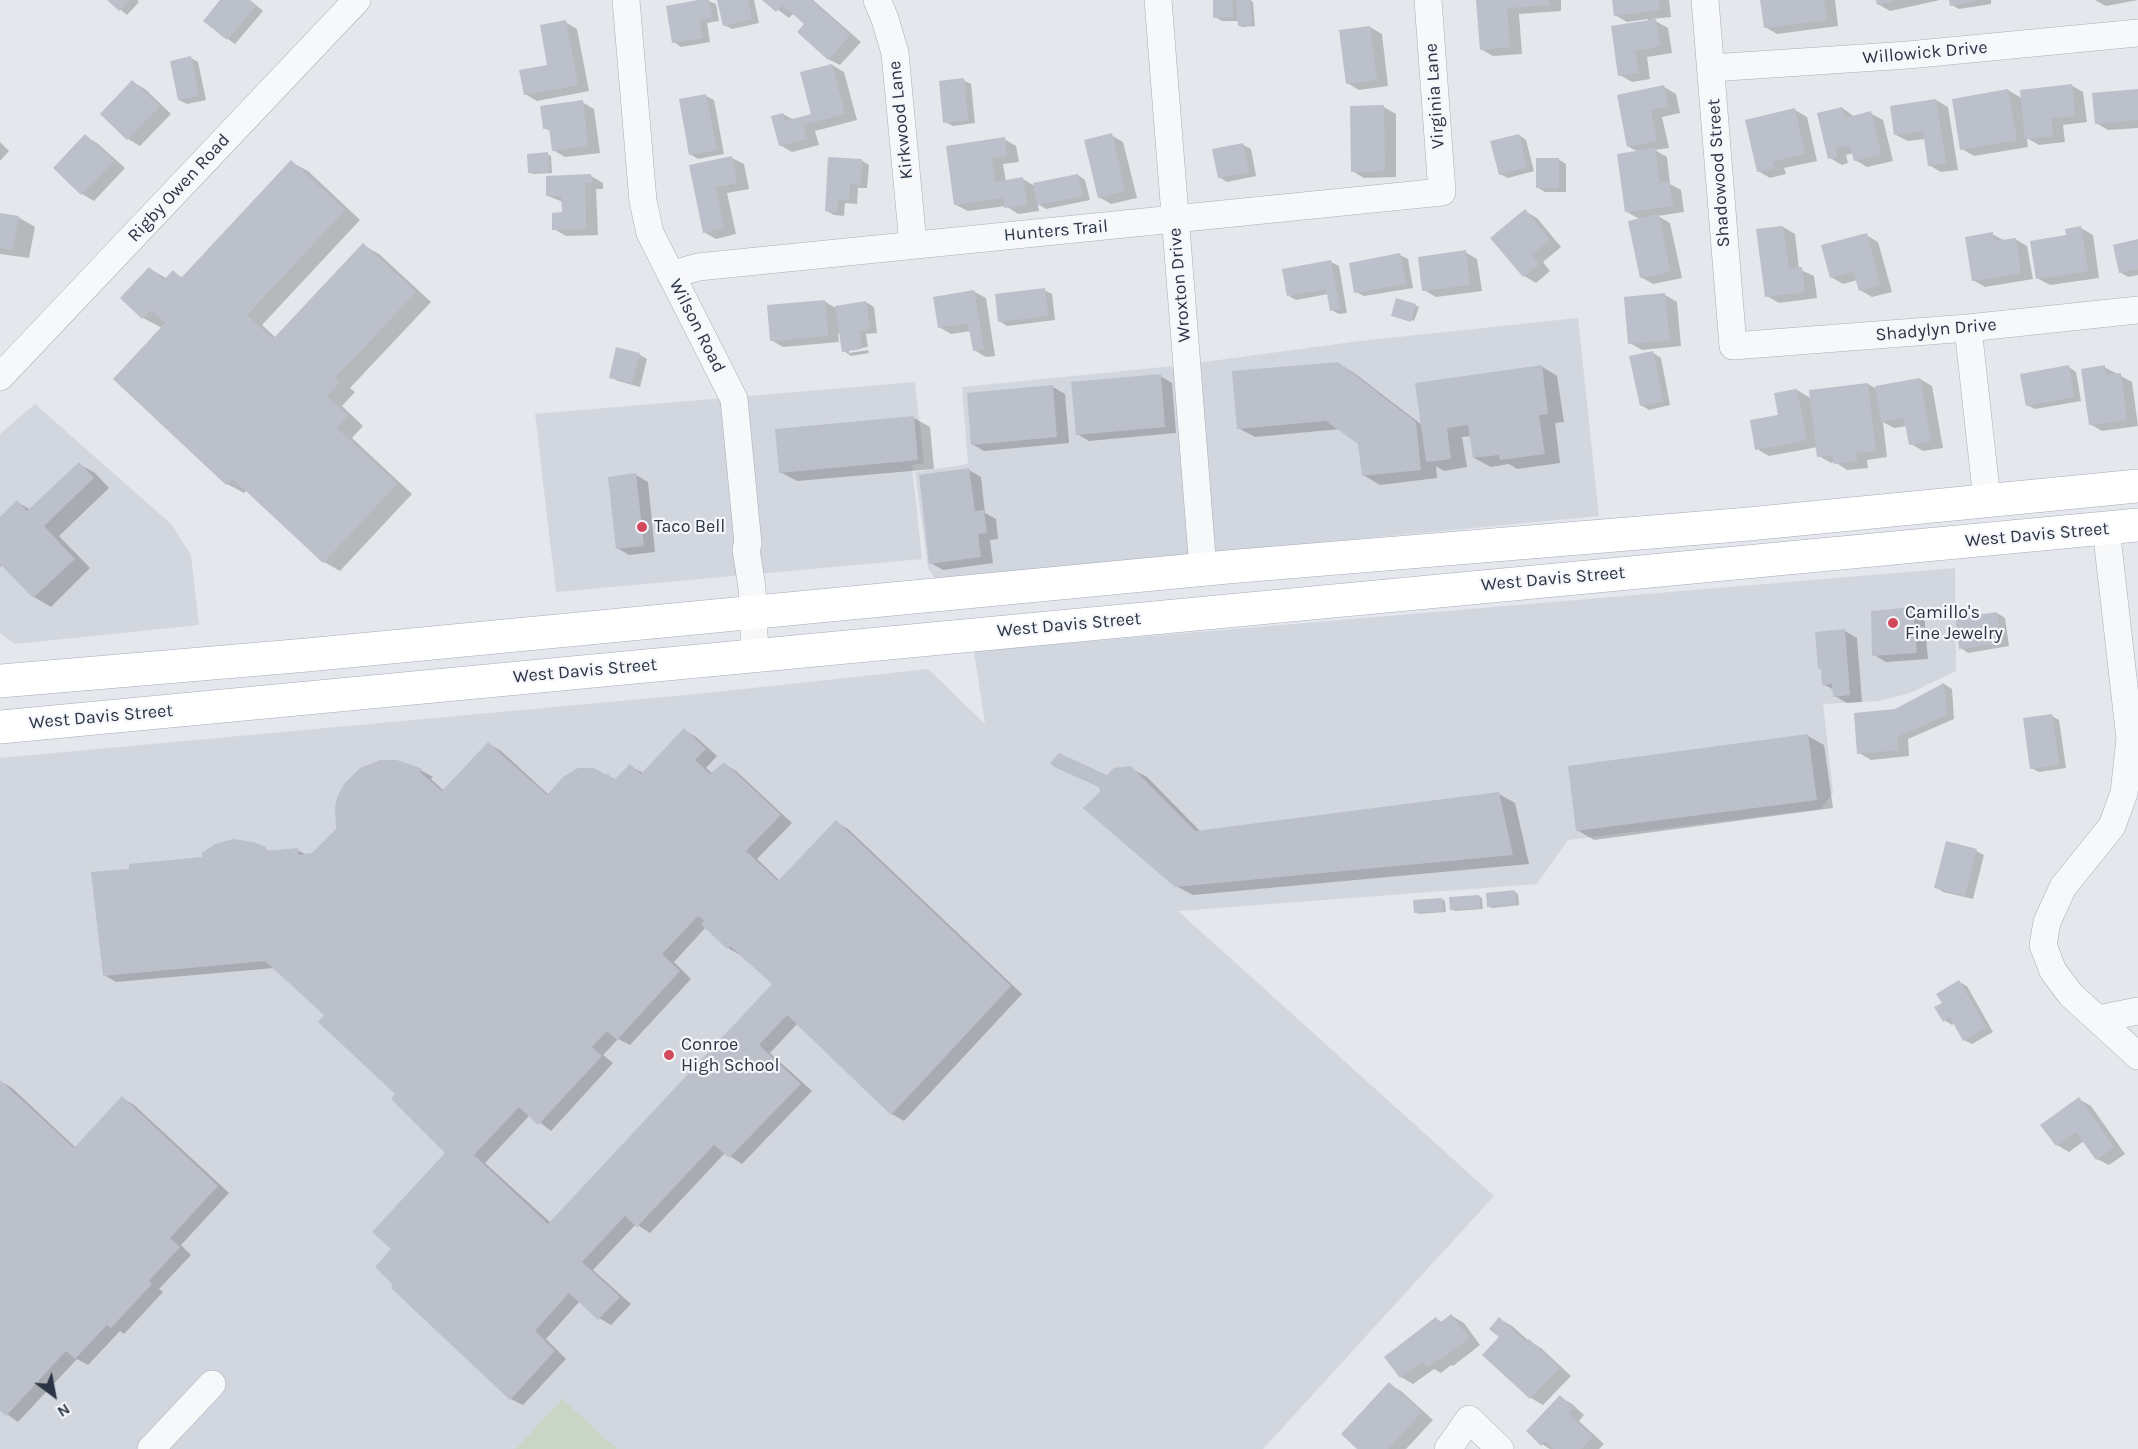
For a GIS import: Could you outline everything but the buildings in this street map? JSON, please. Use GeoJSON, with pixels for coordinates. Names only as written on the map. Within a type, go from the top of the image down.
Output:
{"type":"FeatureCollection","features":[{"type":"Feature","properties":{"kind":"main road"},"geometry":{"type":"LineString","coordinates":[[0,681],[353,651],[1203,569],[1725,526],[2138,486]]}},
{"type":"Feature","properties":{"kind":"main road"},"geometry":{"type":"LineString","coordinates":[[1802,556],[1827,541],[1965,526],[1976,522],[1984,513],[1987,500]]}},
{"type":"Feature","properties":{"kind":"main road"},"geometry":{"type":"LineString","coordinates":[[2106,528],[2105,520],[2112,507],[2118,504],[2138,502]]}},
{"type":"Feature","properties":{"kind":"main road","name":"West Davis Street"},"geometry":{"type":"LineString","coordinates":[[0,727],[2138,525]]}},
{"type":"Feature","properties":{"kind":"main road"},"geometry":{"type":"LineString","coordinates":[[1529,582],[1534,566],[1546,558],[1695,542],[1725,526]]}},
{"type":"Feature","properties":{"kind":"main road"},"geometry":{"type":"LineString","coordinates":[[1076,624],[1108,607],[1311,587],[1330,576],[1337,568],[1338,558]]}},
{"type":"Feature","properties":{"kind":"main road"},"geometry":{"type":"LineString","coordinates":[[155,712],[178,695],[336,677],[345,674],[350,666],[353,651]]}},
{"type":"Feature","properties":{"kind":"street","name":"Wilson Road"},"geometry":{"type":"LineString","coordinates":[[626,0],[643,201],[650,233],[734,399],[748,544],[746,549],[752,588],[755,655]]}},
{"type":"Feature","properties":{"kind":"street","name":"Kirkwood Lane"},"geometry":{"type":"LineString","coordinates":[[877,0],[895,53],[913,244]]}},
{"type":"Feature","properties":{"kind":"street","name":"Wroxton Drive"},"geometry":{"type":"LineString","coordinates":[[1158,0],[1203,569]]}},
{"type":"Feature","properties":{"kind":"street","name":"Virginia Lane"},"geometry":{"type":"LineString","coordinates":[[1428,0],[1442,192]]}},
{"type":"Feature","properties":{"kind":"street","name":"Shadowood Street"},"geometry":{"type":"LineString","coordinates":[[1705,0],[1733,346]]}},
{"type":"Feature","properties":{"kind":"street","name":"Rigby Owen Road"},"geometry":{"type":"LineString","coordinates":[[0,377],[345,4]]}},
{"type":"Feature","properties":{"kind":"street","name":"Willowick Drive"},"geometry":{"type":"LineString","coordinates":[[1711,68],[1908,56],[2138,33]]}},
{"type":"Feature","properties":{"kind":"street","name":"Hunters Trail"},"geometry":{"type":"LineString","coordinates":[[671,275],[698,267],[1442,192]]}},
{"type":"Feature","properties":{"kind":"street","name":"Shadylyn Drive"},"geometry":{"type":"LineString","coordinates":[[1733,346],[1968,328],[2138,310]]}},
{"type":"Feature","properties":{"kind":"street"},"geometry":{"type":"LineString","coordinates":[[1968,328],[1987,500]]}},
{"type":"Feature","properties":{"kind":"street"},"geometry":{"type":"LineString","coordinates":[[2106,528],[2130,739],[2124,793],[2112,826],[2063,887],[2047,922],[2043,945],[2053,971],[2071,995],[2138,1056]]}},
{"type":"Feature","properties":{"kind":"street"},"geometry":{"type":"LineString","coordinates":[[2098,1019],[2138,1011]]}},
{"type":"Feature","properties":{"kind":"street"},"geometry":{"type":"LineString","coordinates":[[151,1449],[212,1384]]}},
{"type":"Feature","properties":{"kind":"street"},"geometry":{"type":"LineString","coordinates":[[1448,1449],[1468,1419],[1500,1449]]}},
{"type":"Feature","properties":{"kind":"shaded area"},"geometry":{"type":"Polygon","coordinates":[[[1578,318],[1599,516],[935,579],[928,568],[915,472],[968,464],[962,387],[1174,366],[1360,341],[1578,318]]]}},
{"type":"Feature","properties":{"kind":"shaded area"},"geometry":{"type":"Polygon","coordinates":[[[915,382],[924,463],[912,465],[922,559],[556,592],[535,414],[915,382]]]}},
{"type":"Feature","properties":{"kind":"shaded area"},"geometry":{"type":"Polygon","coordinates":[[[35,404],[171,524],[191,555],[199,625],[15,644],[0,633],[0,434],[35,404]]]}},
{"type":"Feature","properties":{"kind":"shaded area","name":"Conroe High School"},"geometry":{"type":"Polygon","coordinates":[[[1955,568],[1956,671],[1910,693],[1878,701],[1823,704],[1833,793],[1821,809],[1568,840],[1537,884],[1178,911],[1494,1196],[1263,1449],[0,1449],[0,758],[707,693],[928,669],[985,724],[974,651],[1955,568]]]}},
{"type":"Feature","properties":{"kind":"green space"},"geometry":{"type":"Polygon","coordinates":[[[562,1399],[617,1449],[516,1449],[562,1399]]]}},
{"type":"Feature","properties":{"kind":"place","name":"Taco Bell"},"geometry":{"type":"Point","coordinates":[642,527]}},
{"type":"Feature","properties":{"kind":"place","name":"Camillo's Fine Jewelry"},"geometry":{"type":"Point","coordinates":[1893,623]}},
{"type":"Feature","properties":{"kind":"place","name":"Conroe High School"},"geometry":{"type":"Point","coordinates":[669,1055]}}]}
